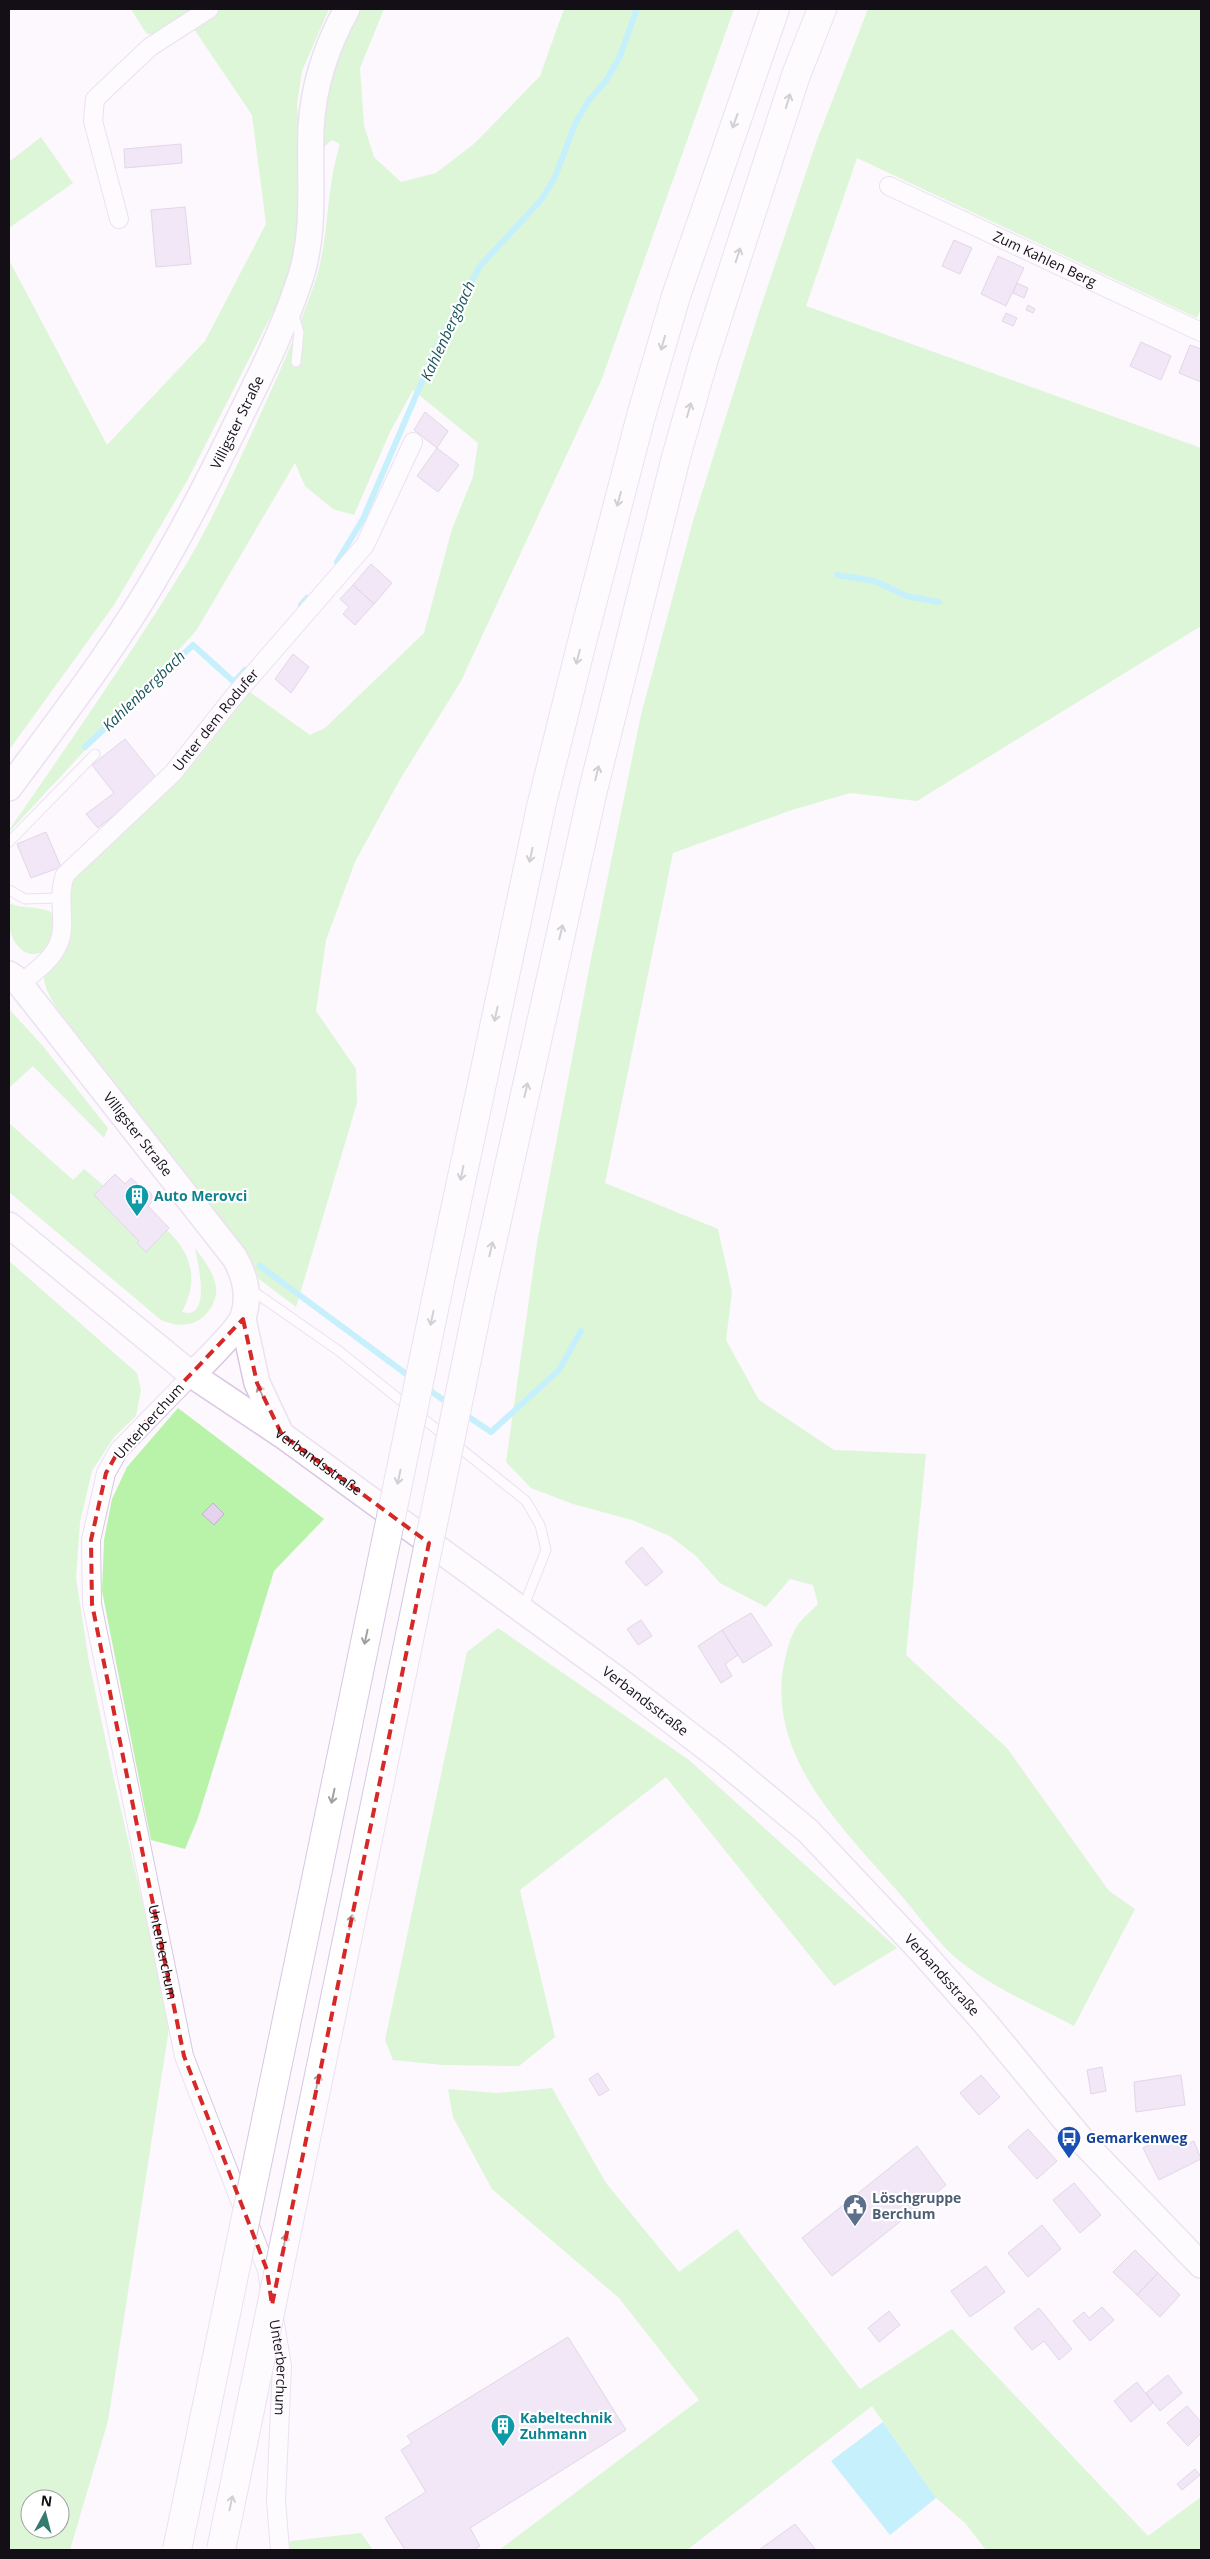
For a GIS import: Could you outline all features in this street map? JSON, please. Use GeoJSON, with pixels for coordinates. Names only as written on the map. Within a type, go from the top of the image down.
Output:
{"type":"FeatureCollection","features":[{"type":"Feature","properties":{"kind":"highway"},"geometry":{"type":"LineString","coordinates":[[177,2550],[442,1271],[541,808],[592,604],[676,296],[774,9]]}},
{"type":"Feature","properties":{"kind":"highway"},"geometry":{"type":"LineString","coordinates":[[222,2550],[480,1296],[593,790],[676,457],[704,359],[796,75],[822,9]]}},
{"type":"Feature","properties":{"kind":"main road","name":"Villigster Straße"},"geometry":{"type":"LineString","coordinates":[[9,788],[94,672],[161,568],[262,374],[291,306],[309,241],[312,214],[311,128],[316,95],[332,38],[346,9]]}},
{"type":"Feature","properties":{"kind":"main road","name":"Villigster Straße"},"geometry":{"type":"LineString","coordinates":[[13,974],[235,1258],[244,1276],[246,1298],[243,1319],[257,1383],[282,1435]]}},
{"type":"Feature","properties":{"kind":"main road","name":"Verbandsstraße"},"geometry":{"type":"LineString","coordinates":[[9,1225],[192,1375],[282,1435],[522,1610],[721,1759],[808,1831],[910,1938],[986,2024],[1086,2144],[1201,2265]]}},
{"type":"Feature","properties":{"kind":"main road"},"geometry":{"type":"LineString","coordinates":[[192,1375],[243,1319]]}},
{"type":"Feature","properties":{"kind":"street"},"geometry":{"type":"LineString","coordinates":[[119,219],[92,121],[95,100],[150,47],[209,9]]}},
{"type":"Feature","properties":{"kind":"street","name":"Zum Kahlen Berg"},"geometry":{"type":"LineString","coordinates":[[889,186],[1201,332]]}},
{"type":"Feature","properties":{"kind":"street","name":"Unter dem Rodufer"},"geometry":{"type":"LineString","coordinates":[[13,974],[58,946],[62,918],[60,898],[65,875],[173,773],[235,695],[365,545],[414,442]]}},
{"type":"Feature","properties":{"kind":"street","name":"Unterberchum"},"geometry":{"type":"LineString","coordinates":[[192,1375],[119,1450],[106,1473],[91,1540],[92,1604],[184,2056],[267,2270],[282,2366],[276,2500],[280,2550]]}},
{"type":"Feature","properties":{"kind":"lane"},"geometry":{"type":"LineString","coordinates":[[291,306],[299,332],[296,362]]}},
{"type":"Feature","properties":{"kind":"lane"},"geometry":{"type":"LineString","coordinates":[[9,842],[95,754]]}},
{"type":"Feature","properties":{"kind":"lane"},"geometry":{"type":"LineString","coordinates":[[9,890],[25,898],[60,898]]}},
{"type":"Feature","properties":{"kind":"lane"},"geometry":{"type":"LineString","coordinates":[[245,1286],[339,1351],[526,1501],[540,1525],[546,1550],[522,1610]]}},
{"type":"Feature","properties":{"kind":"highlighted area"},"geometry":{"type":"Polygon","coordinates":[[[243,1319],[257,1383],[282,1435],[429,1543],[272,2305],[267,2270],[184,2056],[92,1604],[91,1540],[106,1473],[119,1450],[243,1319]]]}},
{"type":"Feature","properties":{"kind":"green space"},"geometry":{"type":"Polygon","coordinates":[[[131,9],[199,9],[153,35],[146,33],[131,9]]]}},
{"type":"Feature","properties":{"kind":"green space"},"geometry":{"type":"Polygon","coordinates":[[[209,9],[329,9],[302,71],[297,104],[304,192],[293,260],[280,298],[187,481],[114,605],[9,750],[9,260],[107,445],[205,341],[266,224],[252,115],[190,23],[209,9]]]}},
{"type":"Feature","properties":{"kind":"green space"},"geometry":{"type":"Polygon","coordinates":[[[357,9],[384,9],[360,68],[364,125],[374,157],[401,182],[436,173],[475,143],[540,76],[564,9],[734,9],[601,381],[461,681],[399,781],[355,862],[326,940],[316,1011],[356,1069],[357,1103],[296,1307],[259,1279],[250,1257],[58,1010],[46,988],[44,974],[64,889],[247,690],[310,735],[325,728],[424,633],[452,529],[473,477],[478,443],[413,390],[390,432],[354,515],[333,509],[305,486],[295,463],[196,631],[9,832],[9,830],[122,664],[187,563],[228,484],[284,360],[314,285],[323,250],[332,179],[340,144],[332,140],[323,148],[330,64],[357,9]]]}},
{"type":"Feature","properties":{"kind":"green space"},"geometry":{"type":"Polygon","coordinates":[[[868,9],[1201,9],[1201,308],[1197,318],[857,158],[806,306],[1201,448],[1201,626],[917,801],[850,793],[792,810],[673,853],[605,1183],[718,1229],[732,1292],[726,1340],[759,1400],[834,1450],[926,1454],[906,1655],[1007,1748],[1109,1891],[1135,1909],[1074,2026],[998,1987],[956,1958],[850,1837],[812,1787],[797,1760],[787,1731],[782,1701],[783,1669],[791,1639],[799,1623],[818,1604],[813,1585],[790,1579],[766,1607],[720,1583],[696,1556],[670,1536],[632,1520],[573,1504],[531,1488],[506,1462],[537,1243],[589,969],[641,715],[693,521],[758,315],[817,140],[868,9]]]}},
{"type":"Feature","properties":{"kind":"green space"},"geometry":{"type":"Polygon","coordinates":[[[41,137],[73,183],[9,228],[9,162],[41,137]]]}},
{"type":"Feature","properties":{"kind":"green space"},"geometry":{"type":"Polygon","coordinates":[[[9,903],[51,912],[55,925],[55,936],[50,945],[42,952],[33,954],[24,951],[15,943],[8,924],[9,903]]]}},
{"type":"Feature","properties":{"kind":"green space"},"geometry":{"type":"Polygon","coordinates":[[[9,1009],[42,1045],[108,1128],[104,1138],[33,1066],[9,1088],[9,1009]]]}},
{"type":"Feature","properties":{"kind":"green space"},"geometry":{"type":"Polygon","coordinates":[[[9,1123],[73,1180],[84,1169],[103,1185],[94,1195],[139,1241],[137,1243],[146,1252],[167,1230],[176,1239],[187,1258],[191,1278],[190,1289],[182,1312],[191,1312],[197,1308],[200,1300],[200,1278],[195,1248],[211,1272],[216,1287],[214,1301],[207,1313],[196,1322],[190,1324],[168,1323],[161,1320],[9,1192],[9,1123]]]}},
{"type":"Feature","properties":{"kind":"green space"},"geometry":{"type":"Polygon","coordinates":[[[9,1261],[137,1373],[141,1390],[136,1416],[114,1437],[92,1471],[80,1522],[76,1578],[89,1662],[170,2022],[108,2421],[70,2550],[9,2550],[9,1261]]]}},
{"type":"Feature","properties":{"kind":"green space"},"geometry":{"type":"Polygon","coordinates":[[[178,1408],[324,1519],[274,1571],[198,1818],[185,1849],[151,1840],[102,1591],[104,1540],[112,1499],[127,1467],[178,1408]]]}},
{"type":"Feature","properties":{"kind":"green space"},"geometry":{"type":"Polygon","coordinates":[[[498,1628],[689,1760],[897,1948],[834,1986],[666,1777],[520,1890],[555,2037],[519,2066],[443,2065],[393,2060],[385,2040],[467,1652],[498,1628]]]}},
{"type":"Feature","properties":{"kind":"green space"},"geometry":{"type":"Polygon","coordinates":[[[552,2088],[606,2183],[679,2272],[737,2229],[860,2389],[952,2329],[1148,2536],[1201,2497],[1201,2550],[986,2550],[965,2523],[936,2498],[872,2406],[687,2550],[499,2550],[699,2400],[619,2298],[492,2189],[453,2117],[448,2089],[497,2093],[552,2088]]]}},
{"type":"Feature","properties":{"kind":"green space"},"geometry":{"type":"Polygon","coordinates":[[[361,2533],[373,2550],[290,2550],[290,2541],[361,2533]]]}},
{"type":"Feature","properties":{"kind":"water"},"geometry":{"type":"Polygon","coordinates":[[[883,2422],[936,2498],[890,2535],[831,2461],[883,2422]]]}},
{"type":"Feature","properties":{"kind":"building"},"geometry":{"type":"Polygon","coordinates":[[[181,144],[182,163],[125,168],[124,149],[181,144]]]}},
{"type":"Feature","properties":{"kind":"building"},"geometry":{"type":"Polygon","coordinates":[[[185,207],[191,264],[156,267],[151,210],[185,207]]]}},
{"type":"Feature","properties":{"kind":"building"},"geometry":{"type":"Polygon","coordinates":[[[954,240],[972,248],[960,274],[942,266],[954,240]]]}},
{"type":"Feature","properties":{"kind":"building"},"geometry":{"type":"Polygon","coordinates":[[[998,256],[1024,268],[1006,306],[981,294],[998,256]]]}},
{"type":"Feature","properties":{"kind":"building"},"geometry":{"type":"Polygon","coordinates":[[[1017,283],[1028,288],[1024,298],[1013,293],[1017,283]]]}},
{"type":"Feature","properties":{"kind":"building"},"geometry":{"type":"Polygon","coordinates":[[[1028,305],[1035,309],[1033,313],[1026,310],[1028,305]]]}},
{"type":"Feature","properties":{"kind":"building"},"geometry":{"type":"Polygon","coordinates":[[[1006,313],[1017,318],[1013,326],[1002,321],[1006,313]]]}},
{"type":"Feature","properties":{"kind":"building"},"geometry":{"type":"Polygon","coordinates":[[[1141,342],[1171,356],[1161,380],[1130,366],[1141,342]]]}},
{"type":"Feature","properties":{"kind":"building"},"geometry":{"type":"Polygon","coordinates":[[[1190,345],[1201,349],[1201,382],[1179,373],[1190,345]]]}},
{"type":"Feature","properties":{"kind":"building"},"geometry":{"type":"Polygon","coordinates":[[[425,412],[448,431],[437,448],[414,430],[425,412]]]}},
{"type":"Feature","properties":{"kind":"building"},"geometry":{"type":"Polygon","coordinates":[[[437,448],[459,465],[438,492],[417,476],[437,448]]]}},
{"type":"Feature","properties":{"kind":"building"},"geometry":{"type":"Polygon","coordinates":[[[371,564],[392,583],[374,604],[353,585],[371,564]]]}},
{"type":"Feature","properties":{"kind":"building"},"geometry":{"type":"Polygon","coordinates":[[[353,585],[374,604],[355,625],[343,614],[349,607],[340,599],[353,585]]]}},
{"type":"Feature","properties":{"kind":"building"},"geometry":{"type":"Polygon","coordinates":[[[293,654],[309,667],[291,693],[275,679],[293,654]]]}},
{"type":"Feature","properties":{"kind":"building"},"geometry":{"type":"Polygon","coordinates":[[[125,739],[158,780],[98,828],[86,814],[114,793],[92,765],[125,739]]]}},
{"type":"Feature","properties":{"kind":"building"},"geometry":{"type":"Polygon","coordinates":[[[46,832],[61,867],[31,878],[17,844],[46,832]]]}},
{"type":"Feature","properties":{"kind":"building","name":"Auto Merovci"},"geometry":{"type":"Polygon","coordinates":[[[115,1174],[125,1184],[131,1178],[140,1186],[134,1192],[139,1197],[146,1189],[151,1193],[153,1201],[148,1206],[169,1228],[146,1252],[137,1243],[139,1241],[94,1195],[115,1174]]]}},
{"type":"Feature","properties":{"kind":"building"},"geometry":{"type":"Polygon","coordinates":[[[213,1503],[224,1514],[214,1525],[202,1514],[213,1503]]]}},
{"type":"Feature","properties":{"kind":"building"},"geometry":{"type":"Polygon","coordinates":[[[642,1547],[663,1572],[646,1586],[625,1562],[642,1547]]]}},
{"type":"Feature","properties":{"kind":"building"},"geometry":{"type":"Polygon","coordinates":[[[751,1613],[772,1645],[743,1663],[722,1630],[751,1613]]]}},
{"type":"Feature","properties":{"kind":"building"},"geometry":{"type":"Polygon","coordinates":[[[641,1620],[652,1636],[638,1645],[627,1629],[641,1620]]]}},
{"type":"Feature","properties":{"kind":"building"},"geometry":{"type":"Polygon","coordinates":[[[722,1630],[738,1655],[725,1664],[732,1676],[721,1683],[698,1646],[722,1630]]]}},
{"type":"Feature","properties":{"kind":"building"},"geometry":{"type":"Polygon","coordinates":[[[1102,2067],[1106,2091],[1091,2094],[1087,2070],[1102,2067]]]}},
{"type":"Feature","properties":{"kind":"building"},"geometry":{"type":"Polygon","coordinates":[[[598,2073],[609,2090],[599,2096],[589,2079],[598,2073]]]}},
{"type":"Feature","properties":{"kind":"building"},"geometry":{"type":"Polygon","coordinates":[[[981,2075],[1000,2097],[979,2115],[960,2093],[981,2075]]]}},
{"type":"Feature","properties":{"kind":"building"},"geometry":{"type":"Polygon","coordinates":[[[1181,2075],[1185,2105],[1136,2112],[1134,2082],[1181,2075]]]}},
{"type":"Feature","properties":{"kind":"building"},"geometry":{"type":"Polygon","coordinates":[[[1028,2129],[1057,2161],[1037,2179],[1008,2147],[1028,2129]]]}},
{"type":"Feature","properties":{"kind":"building"},"geometry":{"type":"Polygon","coordinates":[[[1171,2133],[1179,2148],[1194,2141],[1201,2159],[1159,2180],[1143,2148],[1171,2133]]]}},
{"type":"Feature","properties":{"kind":"building"},"geometry":{"type":"Polygon","coordinates":[[[917,2146],[946,2185],[832,2276],[802,2238],[917,2146]]]}},
{"type":"Feature","properties":{"kind":"building"},"geometry":{"type":"Polygon","coordinates":[[[1074,2183],[1101,2215],[1080,2233],[1053,2200],[1074,2183]]]}},
{"type":"Feature","properties":{"kind":"building"},"geometry":{"type":"Polygon","coordinates":[[[1042,2225],[1061,2249],[1028,2277],[1008,2253],[1042,2225]]]}},
{"type":"Feature","properties":{"kind":"building"},"geometry":{"type":"Polygon","coordinates":[[[1135,2250],[1158,2273],[1137,2295],[1113,2272],[1135,2250]]]}},
{"type":"Feature","properties":{"kind":"building"},"geometry":{"type":"Polygon","coordinates":[[[986,2266],[1005,2292],[970,2317],[951,2291],[986,2266]]]}},
{"type":"Feature","properties":{"kind":"building"},"geometry":{"type":"Polygon","coordinates":[[[1158,2273],[1180,2295],[1160,2317],[1137,2295],[1158,2273]]]}},
{"type":"Feature","properties":{"kind":"building"},"geometry":{"type":"Polygon","coordinates":[[[1102,2307],[1114,2320],[1090,2341],[1073,2321],[1084,2312],[1089,2318],[1102,2307]]]}},
{"type":"Feature","properties":{"kind":"building"},"geometry":{"type":"Polygon","coordinates":[[[1039,2308],[1072,2349],[1059,2360],[1044,2341],[1032,2350],[1014,2328],[1039,2308]]]}},
{"type":"Feature","properties":{"kind":"building"},"geometry":{"type":"Polygon","coordinates":[[[889,2311],[900,2325],[879,2342],[868,2328],[889,2311]]]}},
{"type":"Feature","properties":{"kind":"building","name":"Kabeltechnik Zuhmann"},"geometry":{"type":"Polygon","coordinates":[[[568,2337],[626,2430],[470,2528],[480,2546],[474,2550],[405,2550],[385,2518],[426,2492],[401,2450],[412,2443],[407,2436],[568,2337]]]}},
{"type":"Feature","properties":{"kind":"building"},"geometry":{"type":"Polygon","coordinates":[[[1168,2375],[1182,2393],[1160,2411],[1146,2393],[1168,2375]]]}},
{"type":"Feature","properties":{"kind":"building"},"geometry":{"type":"Polygon","coordinates":[[[1137,2382],[1153,2403],[1131,2422],[1114,2401],[1137,2382]]]}},
{"type":"Feature","properties":{"kind":"building"},"geometry":{"type":"Polygon","coordinates":[[[1187,2406],[1201,2422],[1201,2433],[1188,2446],[1167,2423],[1187,2406]]]}},
{"type":"Feature","properties":{"kind":"building"},"geometry":{"type":"Polygon","coordinates":[[[1195,2469],[1200,2475],[1182,2490],[1177,2484],[1195,2469]]]}},
{"type":"Feature","properties":{"kind":"building"},"geometry":{"type":"Polygon","coordinates":[[[795,2524],[816,2550],[759,2550],[795,2524]]]}},
{"type":"Feature","properties":{"kind":"waterway","name":"Kahlenbergbach"},"geometry":{"type":"LineString","coordinates":[[337,562],[363,519],[436,349],[458,306],[480,266],[542,199],[555,177],[575,124],[589,100],[606,81],[620,56],[637,9]]}},
{"type":"Feature","properties":{"kind":"waterway"},"geometry":{"type":"LineString","coordinates":[[837,575],[875,581],[906,596],[939,602]]}},
{"type":"Feature","properties":{"kind":"waterway","name":"Kahlenbergbach"},"geometry":{"type":"LineString","coordinates":[[301,605],[307,598]]}},
{"type":"Feature","properties":{"kind":"waterway","name":"Kahlenbergbach"},"geometry":{"type":"LineString","coordinates":[[85,747],[193,645],[234,682],[245,670]]}},
{"type":"Feature","properties":{"kind":"waterway"},"geometry":{"type":"LineString","coordinates":[[260,1266],[413,1379]]}},
{"type":"Feature","properties":{"kind":"waterway"},"geometry":{"type":"LineString","coordinates":[[463,1413],[491,1432],[559,1370],[581,1331]]}},
{"type":"Feature","properties":{"kind":"waterway"},"geometry":{"type":"LineString","coordinates":[[426,1388],[451,1405]]}},
{"type":"Feature","properties":{"kind":"place","name":"Auto Merovci"},"geometry":{"type":"Point","coordinates":[137,1217]}},
{"type":"Feature","properties":{"kind":"place","name":"Gemarkenweg"},"geometry":{"type":"Point","coordinates":[1069,2159]}},
{"type":"Feature","properties":{"kind":"place","name":"Löschgruppe Berchum"},"geometry":{"type":"Point","coordinates":[855,2227]}},
{"type":"Feature","properties":{"kind":"place","name":"Kabeltechnik Zuhmann"},"geometry":{"type":"Point","coordinates":[503,2447]}}]}
